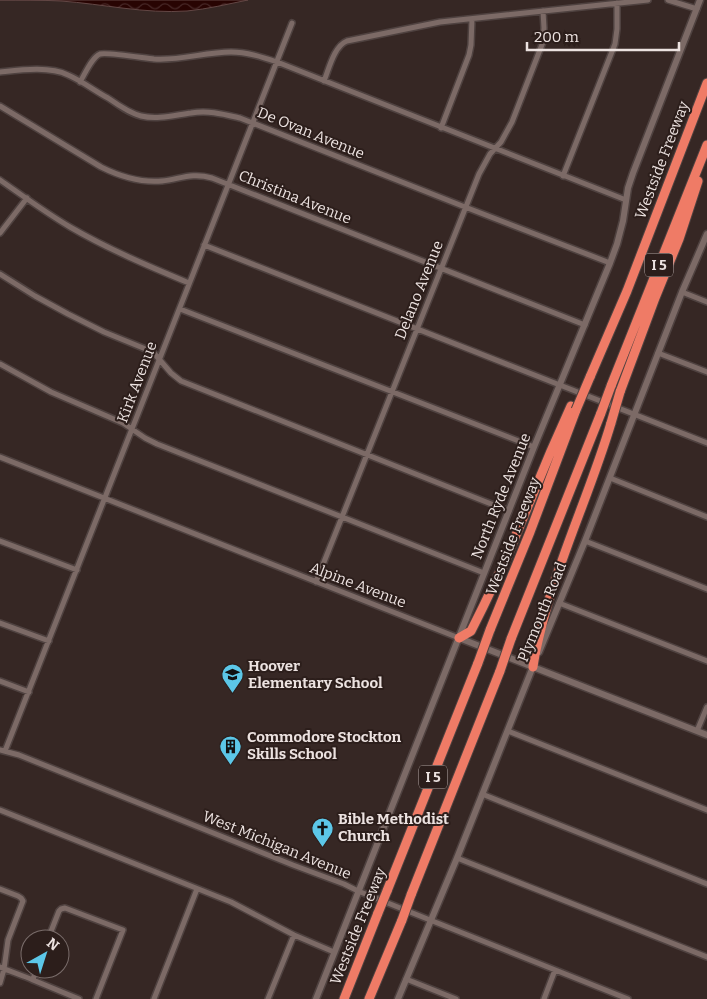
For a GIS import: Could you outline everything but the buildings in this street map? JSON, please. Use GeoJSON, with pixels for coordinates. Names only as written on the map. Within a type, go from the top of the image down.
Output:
{"type":"FeatureCollection","features":[{"type":"Feature","properties":{"kind":"highway","name":"Westside Freeway"},"geometry":{"type":"LineString","coordinates":[[344,999],[530,532],[574,408],[607,324],[626,291],[707,83]]}},
{"type":"Feature","properties":{"kind":"highway","name":"I 5"},"geometry":{"type":"LineString","coordinates":[[369,999],[402,920],[707,145]]}},
{"type":"Feature","properties":{"kind":"highway"},"geometry":{"type":"LineString","coordinates":[[533,666],[541,627],[558,568],[603,450],[620,392],[679,239],[707,156]]}},
{"type":"Feature","properties":{"kind":"highway"},"geometry":{"type":"LineString","coordinates":[[459,638],[470,631],[502,568],[551,451],[574,408]]}},
{"type":"Feature","properties":{"kind":"street"},"geometry":{"type":"LineString","coordinates":[[324,81],[338,47],[343,43],[440,22],[648,0]]}},
{"type":"Feature","properties":{"kind":"street"},"geometry":{"type":"LineString","coordinates":[[668,0],[697,9]]}},
{"type":"Feature","properties":{"kind":"street","name":"North Ryde Avenue"},"geometry":{"type":"LineString","coordinates":[[316,999],[484,573],[617,244],[628,188],[700,0]]}},
{"type":"Feature","properties":{"kind":"street"},"geometry":{"type":"LineString","coordinates":[[563,176],[614,44],[617,30],[617,3]]}},
{"type":"Feature","properties":{"kind":"street","name":"Delano Avenue"},"geometry":{"type":"LineString","coordinates":[[316,582],[478,174],[500,144],[512,122],[541,48],[544,36],[543,11]]}},
{"type":"Feature","properties":{"kind":"street"},"geometry":{"type":"LineString","coordinates":[[441,128],[469,55],[472,19]]}},
{"type":"Feature","properties":{"kind":"street","name":"Kirk Avenue"},"geometry":{"type":"LineString","coordinates":[[3,750],[29,692],[292,23]]}},
{"type":"Feature","properties":{"kind":"street"},"geometry":{"type":"LineString","coordinates":[[80,82],[96,57],[104,53],[160,60],[215,53],[254,54],[626,200]]}},
{"type":"Feature","properties":{"kind":"street","name":"De Ovan Avenue"},"geometry":{"type":"LineString","coordinates":[[0,72],[48,70],[62,72],[130,112],[142,116],[161,117],[191,112],[224,114],[252,123],[610,262]]}},
{"type":"Feature","properties":{"kind":"street","name":"Christina Avenue"},"geometry":{"type":"LineString","coordinates":[[0,106],[114,174],[146,181],[162,181],[183,176],[199,175],[212,178],[585,325]]}},
{"type":"Feature","properties":{"kind":"street"},"geometry":{"type":"LineString","coordinates":[[0,180],[62,222],[90,238],[136,261],[189,283]]}},
{"type":"Feature","properties":{"kind":"street"},"geometry":{"type":"LineString","coordinates":[[0,233],[27,198]]}},
{"type":"Feature","properties":{"kind":"street","name":"Plymouth Road"},"geometry":{"type":"LineString","coordinates":[[398,999],[457,858],[585,541],[682,292],[707,234]]}},
{"type":"Feature","properties":{"kind":"street"},"geometry":{"type":"LineString","coordinates":[[204,246],[707,443]]}},
{"type":"Feature","properties":{"kind":"street"},"geometry":{"type":"LineString","coordinates":[[0,274],[68,314],[104,332],[153,352],[171,373],[181,381],[509,511]]}},
{"type":"Feature","properties":{"kind":"street"},"geometry":{"type":"LineString","coordinates":[[682,292],[707,302]]}},
{"type":"Feature","properties":{"kind":"street"},"geometry":{"type":"LineString","coordinates":[[180,309],[534,448]]}},
{"type":"Feature","properties":{"kind":"street"},"geometry":{"type":"LineString","coordinates":[[658,353],[707,372]]}},
{"type":"Feature","properties":{"kind":"street"},"geometry":{"type":"LineString","coordinates":[[0,364],[51,392],[122,423],[157,444],[484,573]]}},
{"type":"Feature","properties":{"kind":"street","name":"Alpine Avenue"},"geometry":{"type":"LineString","coordinates":[[0,457],[707,735]]}},
{"type":"Feature","properties":{"kind":"street"},"geometry":{"type":"LineString","coordinates":[[610,478],[707,517]]}},
{"type":"Feature","properties":{"kind":"street"},"geometry":{"type":"LineString","coordinates":[[0,541],[77,570]]}},
{"type":"Feature","properties":{"kind":"street"},"geometry":{"type":"LineString","coordinates":[[585,541],[707,590]]}},
{"type":"Feature","properties":{"kind":"street"},"geometry":{"type":"LineString","coordinates":[[559,603],[707,661]]}},
{"type":"Feature","properties":{"kind":"street"},"geometry":{"type":"LineString","coordinates":[[0,622],[49,641]]}},
{"type":"Feature","properties":{"kind":"street"},"geometry":{"type":"LineString","coordinates":[[0,681],[29,692]]}},
{"type":"Feature","properties":{"kind":"street"},"geometry":{"type":"LineString","coordinates":[[698,731],[707,707]]}},
{"type":"Feature","properties":{"kind":"street"},"geometry":{"type":"LineString","coordinates":[[508,731],[707,810]]}},
{"type":"Feature","properties":{"kind":"street","name":"West Michigan Avenue"},"geometry":{"type":"LineString","coordinates":[[3,750],[344,884],[628,999]]}},
{"type":"Feature","properties":{"kind":"street"},"geometry":{"type":"LineString","coordinates":[[482,794],[707,884]]}},
{"type":"Feature","properties":{"kind":"street"},"geometry":{"type":"LineString","coordinates":[[0,810],[208,892],[294,935],[334,952]]}},
{"type":"Feature","properties":{"kind":"street"},"geometry":{"type":"LineString","coordinates":[[457,858],[707,957]]}},
{"type":"Feature","properties":{"kind":"street"},"geometry":{"type":"LineString","coordinates":[[0,889],[22,899],[8,940],[0,983]]}},
{"type":"Feature","properties":{"kind":"street"},"geometry":{"type":"LineString","coordinates":[[154,999],[197,889]]}},
{"type":"Feature","properties":{"kind":"street"},"geometry":{"type":"LineString","coordinates":[[52,929],[59,911],[65,908],[123,930],[96,999]]}},
{"type":"Feature","properties":{"kind":"street"},"geometry":{"type":"LineString","coordinates":[[268,999],[294,935]]}},
{"type":"Feature","properties":{"kind":"street"},"geometry":{"type":"LineString","coordinates":[[2,968],[79,999]]}},
{"type":"Feature","properties":{"kind":"street"},"geometry":{"type":"LineString","coordinates":[[544,999],[555,970]]}},
{"type":"Feature","properties":{"kind":"street"},"geometry":{"type":"LineString","coordinates":[[406,979],[456,999]]}},
{"type":"Feature","properties":{"kind":"water"},"geometry":{"type":"Polygon","coordinates":[[[38,0],[248,0],[203,9],[171,12],[38,0]]]}},
{"type":"Feature","properties":{"kind":"place","name":"Hoover Elementary School"},"geometry":{"type":"Point","coordinates":[232,694]}},
{"type":"Feature","properties":{"kind":"place","name":"Commodore Stockton Skills School"},"geometry":{"type":"Point","coordinates":[231,765]}},
{"type":"Feature","properties":{"kind":"place","name":"Bible Methodist Church"},"geometry":{"type":"Point","coordinates":[322,847]}}]}
